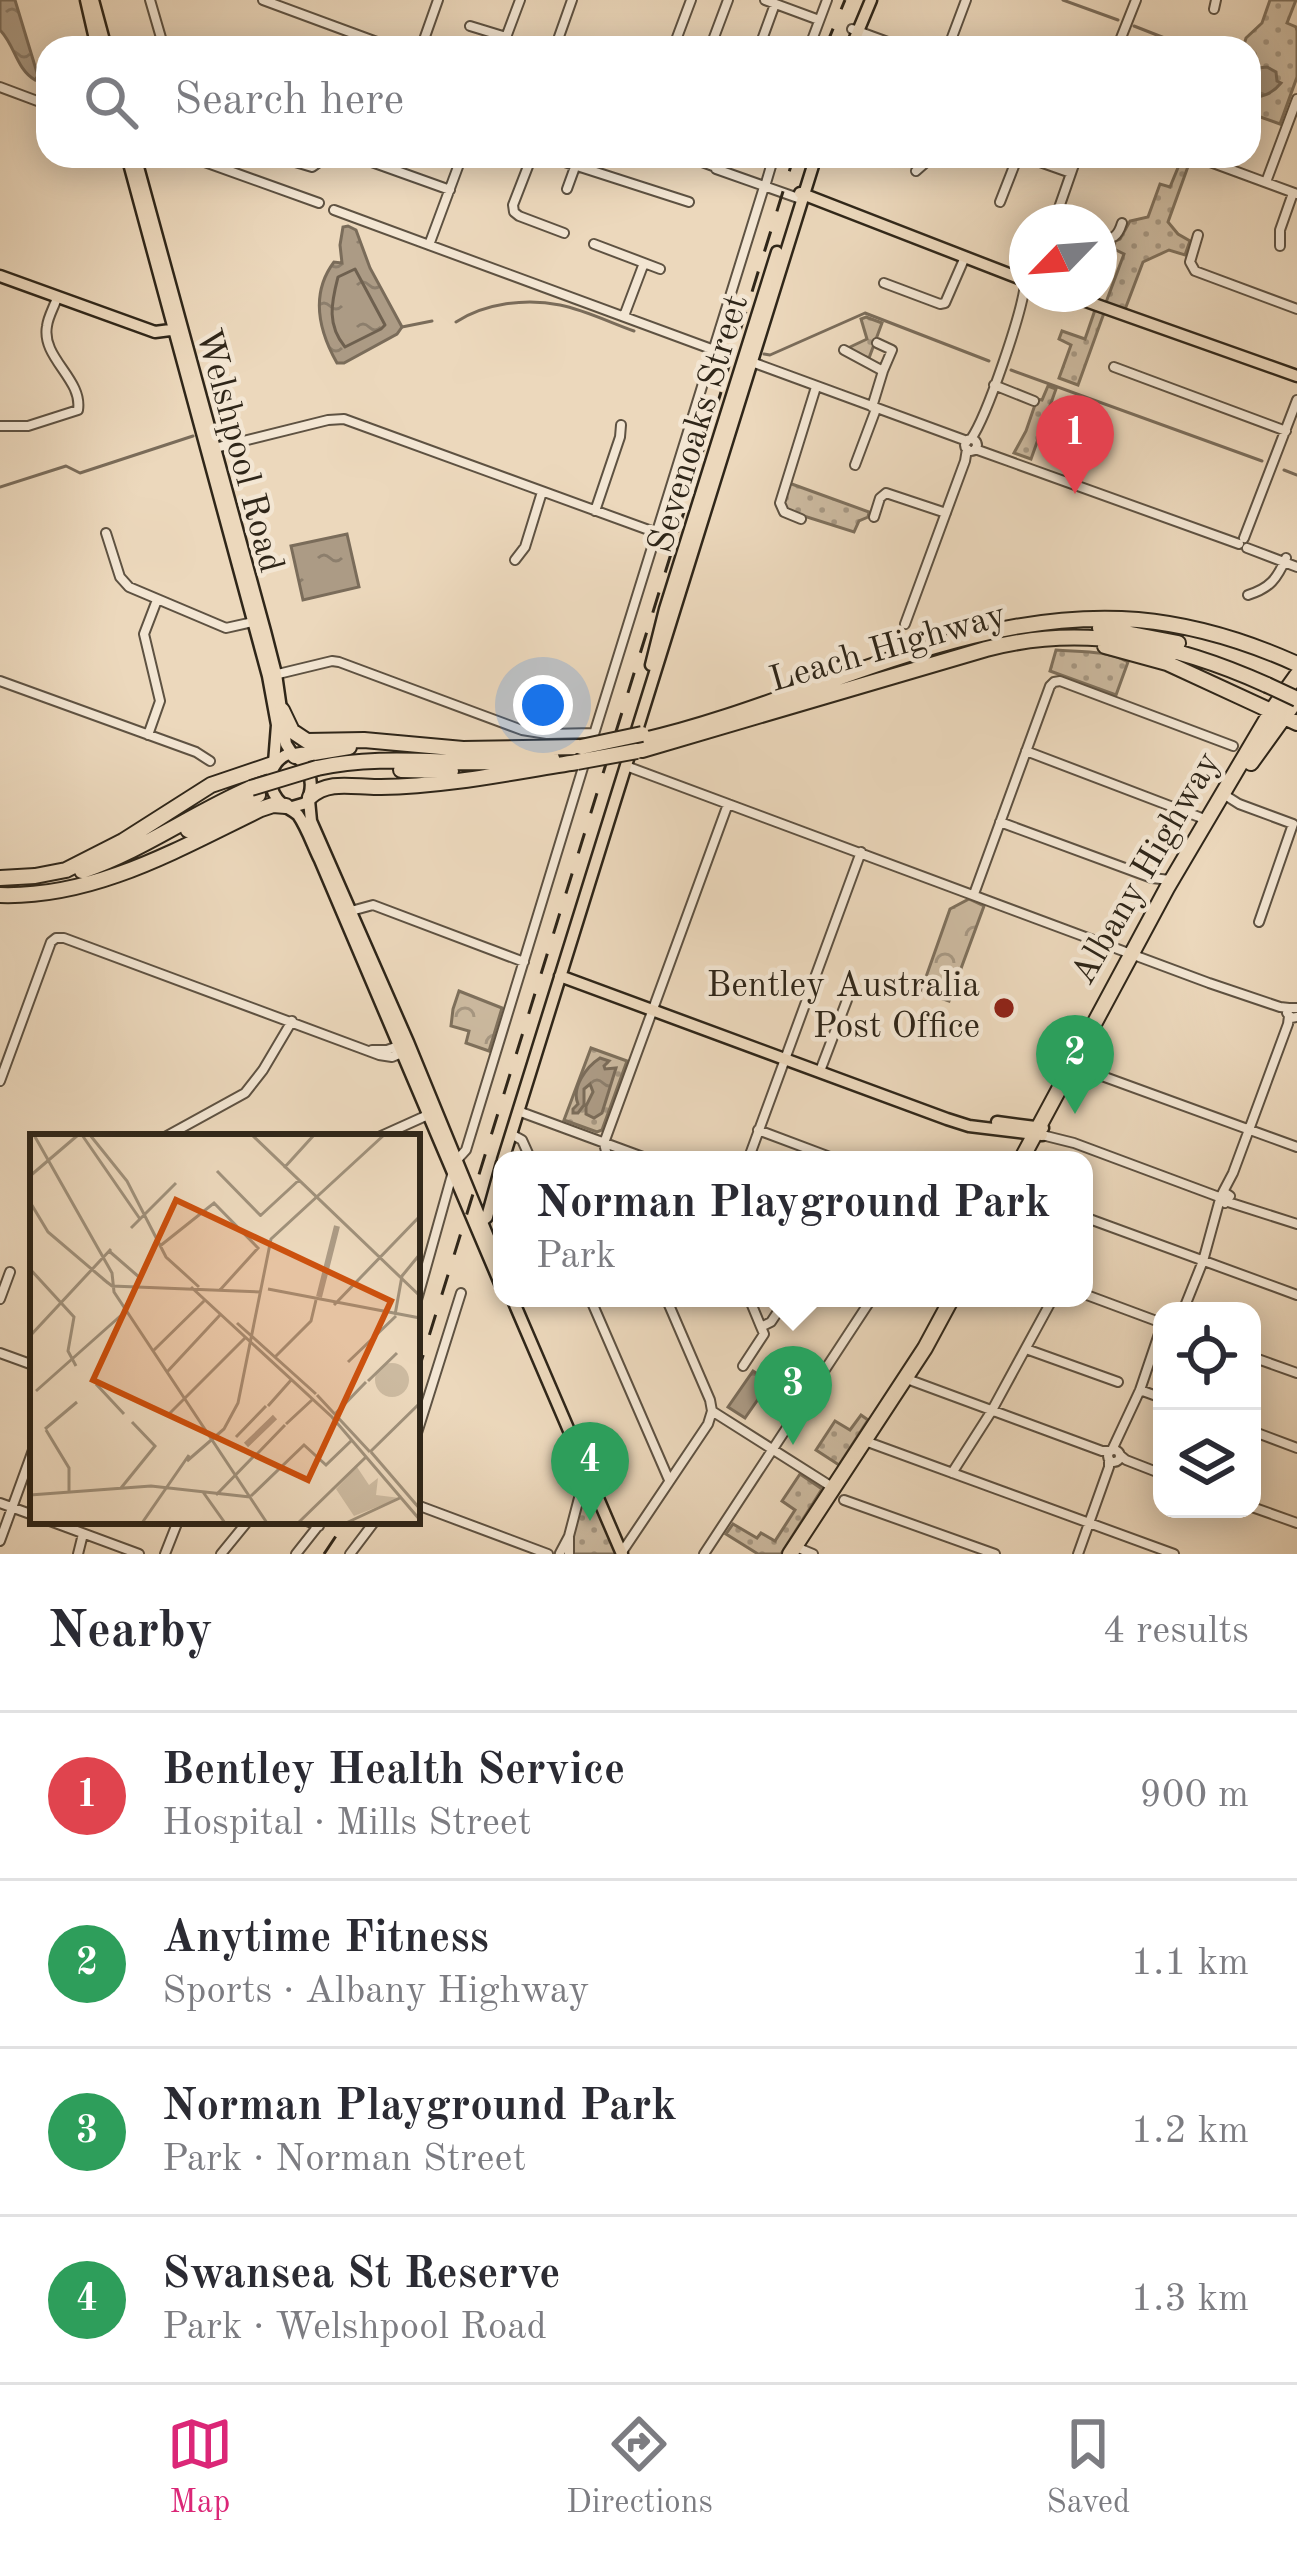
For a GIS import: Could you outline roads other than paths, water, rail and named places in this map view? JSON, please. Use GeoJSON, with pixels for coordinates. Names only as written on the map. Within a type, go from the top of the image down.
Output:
{"type":"FeatureCollection","features":[{"type":"Feature","properties":{"kind":"highway"},"geometry":{"type":"LineString","coordinates":[[643,740],[943,645],[1033,624],[1134,620],[1202,630],[1297,660]]}},
{"type":"Feature","properties":{"kind":"highway"},"geometry":{"type":"LineString","coordinates":[[1011,628],[1087,626],[1158,637],[1228,660],[1269,683]]}},
{"type":"Feature","properties":{"kind":"highway","name":"Leach Highway"},"geometry":{"type":"LineString","coordinates":[[576,757],[1032,638],[1117,640],[1198,657],[1297,697]]}},
{"type":"Feature","properties":{"kind":"highway"},"geometry":{"type":"LineString","coordinates":[[986,649],[1056,642],[1134,652],[1249,700],[1285,721]]}},
{"type":"Feature","properties":{"kind":"highway"},"geometry":{"type":"LineString","coordinates":[[643,740],[943,645]]}},
{"type":"Feature","properties":{"kind":"highway","name":"Albany Highway"},"geometry":{"type":"LineString","coordinates":[[1285,721],[1297,675]]}},
{"type":"Feature","properties":{"kind":"highway","name":"Albany Highway"},"geometry":{"type":"LineString","coordinates":[[1030,1151],[1135,955],[1297,697]]}},
{"type":"Feature","properties":{"kind":"highway"},"geometry":{"type":"LineString","coordinates":[[1249,700],[1258,712],[1259,732]]}},
{"type":"Feature","properties":{"kind":"highway"},"geometry":{"type":"LineString","coordinates":[[282,710],[292,731],[307,741],[426,746]]}},
{"type":"Feature","properties":{"kind":"highway","name":"Albany Highway"},"geometry":{"type":"LineString","coordinates":[[1040,1131],[1079,1068],[1169,884],[1259,732],[1285,721]]}},
{"type":"Feature","properties":{"kind":"highway"},"geometry":{"type":"LineString","coordinates":[[294,756],[358,746],[426,746],[576,757]]}},
{"type":"Feature","properties":{"kind":"highway"},"geometry":{"type":"LineString","coordinates":[[0,882],[44,881],[95,867],[254,792],[318,772],[457,771],[576,757]]}},
{"type":"Feature","properties":{"kind":"highway"},"geometry":{"type":"LineString","coordinates":[[309,798],[332,785],[387,788],[481,779],[576,757]]}},
{"type":"Feature","properties":{"kind":"highway"},"geometry":{"type":"LineString","coordinates":[[0,882],[66,870],[123,841],[211,784],[273,763]]}},
{"type":"Feature","properties":{"kind":"highway"},"geometry":{"type":"LineString","coordinates":[[28,894],[110,872],[254,792]]}},
{"type":"Feature","properties":{"kind":"highway"},"geometry":{"type":"LineString","coordinates":[[0,895],[89,886],[261,809],[287,807]]}},
{"type":"Feature","properties":{"kind":"highway"},"geometry":{"type":"LineString","coordinates":[[792,1550],[838,1494],[864,1440],[947,1307]]}},
{"type":"Feature","properties":{"kind":"main road"},"geometry":{"type":"LineString","coordinates":[[89,0],[99,36]]}},
{"type":"Feature","properties":{"kind":"main road"},"geometry":{"type":"LineString","coordinates":[[853,36],[867,0]]}},
{"type":"Feature","properties":{"kind":"main road","name":"Welshpool Road"},"geometry":{"type":"LineString","coordinates":[[134,168],[261,624],[286,746],[294,756]]}},
{"type":"Feature","properties":{"kind":"main road","name":"Sevenoaks Street"},"geometry":{"type":"LineString","coordinates":[[506,1151],[644,710],[654,647],[694,534],[772,267],[810,168]]}},
{"type":"Feature","properties":{"kind":"main road"},"geometry":{"type":"LineString","coordinates":[[802,196],[1009,274]]}},
{"type":"Feature","properties":{"kind":"main road"},"geometry":{"type":"LineString","coordinates":[[0,276],[155,332],[178,330]]}},
{"type":"Feature","properties":{"kind":"main road"},"geometry":{"type":"LineString","coordinates":[[1115,312],[1297,378]]}},
{"type":"Feature","properties":{"kind":"main road","name":"Sevenoaks Street"},"geometry":{"type":"LineString","coordinates":[[694,534],[694,516],[746,363]]}},
{"type":"Feature","properties":{"kind":"main road","name":"Welshpool Road"},"geometry":{"type":"LineString","coordinates":[[261,624],[261,649],[272,675],[277,725],[273,763]]}},
{"type":"Feature","properties":{"kind":"main road"},"geometry":{"type":"LineString","coordinates":[[347,913],[300,819],[279,802],[273,763],[286,755],[303,762],[308,771],[311,821],[493,1264]]}},
{"type":"Feature","properties":{"kind":"main road"},"geometry":{"type":"LineString","coordinates":[[287,807],[300,807],[309,798]]}},
{"type":"Feature","properties":{"kind":"main road"},"geometry":{"type":"LineString","coordinates":[[560,976],[940,1115],[1040,1131]]}},
{"type":"Feature","properties":{"kind":"main road"},"geometry":{"type":"LineString","coordinates":[[433,1113],[451,1148],[461,1194],[493,1253]]}},
{"type":"Feature","properties":{"kind":"main road","name":"Sevenoaks Street"},"geometry":{"type":"LineString","coordinates":[[476,1220],[493,1191]]}},
{"type":"Feature","properties":{"kind":"main road"},"geometry":{"type":"LineString","coordinates":[[515,1307],[621,1553]]}},
{"type":"Feature","properties":{"kind":"street"},"geometry":{"type":"LineString","coordinates":[[150,0],[160,36]]}},
{"type":"Feature","properties":{"kind":"street"},"geometry":{"type":"LineString","coordinates":[[263,0],[358,36]]}},
{"type":"Feature","properties":{"kind":"street"},"geometry":{"type":"LineString","coordinates":[[425,36],[438,0]]}},
{"type":"Feature","properties":{"kind":"street"},"geometry":{"type":"LineString","coordinates":[[506,36],[520,0]]}},
{"type":"Feature","properties":{"kind":"street"},"geometry":{"type":"LineString","coordinates":[[559,36],[572,0]]}},
{"type":"Feature","properties":{"kind":"street"},"geometry":{"type":"LineString","coordinates":[[678,36],[691,0]]}},
{"type":"Feature","properties":{"kind":"street"},"geometry":{"type":"LineString","coordinates":[[714,36],[728,0]]}},
{"type":"Feature","properties":{"kind":"street"},"geometry":{"type":"LineString","coordinates":[[813,36],[827,0]]}},
{"type":"Feature","properties":{"kind":"street"},"geometry":{"type":"LineString","coordinates":[[953,36],[966,0]]}},
{"type":"Feature","properties":{"kind":"street"},"geometry":{"type":"LineString","coordinates":[[1122,36],[1136,0]]}},
{"type":"Feature","properties":{"kind":"street"},"geometry":{"type":"LineString","coordinates":[[762,36],[770,2],[819,20]]}},
{"type":"Feature","properties":{"kind":"street"},"geometry":{"type":"LineString","coordinates":[[470,26],[503,36]]}},
{"type":"Feature","properties":{"kind":"street"},"geometry":{"type":"LineString","coordinates":[[855,30],[871,36]]}},
{"type":"Feature","properties":{"kind":"street"},"geometry":{"type":"LineString","coordinates":[[0,87],[36,100]]}},
{"type":"Feature","properties":{"kind":"street"},"geometry":{"type":"LineString","coordinates":[[1266,182],[1297,99]]}},
{"type":"Feature","properties":{"kind":"street"},"geometry":{"type":"LineString","coordinates":[[221,168],[319,203]]}},
{"type":"Feature","properties":{"kind":"street"},"geometry":{"type":"LineString","coordinates":[[389,168],[450,190]]}},
{"type":"Feature","properties":{"kind":"street"},"geometry":{"type":"LineString","coordinates":[[429,244],[458,168]]}},
{"type":"Feature","properties":{"kind":"street"},"geometry":{"type":"LineString","coordinates":[[527,168],[514,212],[565,233]]}},
{"type":"Feature","properties":{"kind":"street"},"geometry":{"type":"LineString","coordinates":[[567,189],[574,168]]}},
{"type":"Feature","properties":{"kind":"street"},"geometry":{"type":"LineString","coordinates":[[582,168],[689,202]]}},
{"type":"Feature","properties":{"kind":"street"},"geometry":{"type":"LineString","coordinates":[[723,168],[802,196]]}},
{"type":"Feature","properties":{"kind":"street"},"geometry":{"type":"LineString","coordinates":[[420,1290],[454,1167],[464,1153],[770,168]]}},
{"type":"Feature","properties":{"kind":"street"},"geometry":{"type":"LineString","coordinates":[[916,171],[919,168]]}},
{"type":"Feature","properties":{"kind":"street"},"geometry":{"type":"LineString","coordinates":[[1000,202],[1015,168]]}},
{"type":"Feature","properties":{"kind":"street"},"geometry":{"type":"LineString","coordinates":[[1056,168],[1071,173]]}},
{"type":"Feature","properties":{"kind":"street"},"geometry":{"type":"LineString","coordinates":[[1061,204],[1073,168]]}},
{"type":"Feature","properties":{"kind":"street"},"geometry":{"type":"LineString","coordinates":[[1227,168],[1295,193],[1280,230],[1280,246]]}},
{"type":"Feature","properties":{"kind":"street"},"geometry":{"type":"LineString","coordinates":[[334,210],[714,350]]}},
{"type":"Feature","properties":{"kind":"street"},"geometry":{"type":"LineString","coordinates":[[1117,231],[1122,223]]}},
{"type":"Feature","properties":{"kind":"street"},"geometry":{"type":"LineString","coordinates":[[1198,235],[1190,262],[1195,271],[1297,309]]}},
{"type":"Feature","properties":{"kind":"street"},"geometry":{"type":"LineString","coordinates":[[594,244],[660,268]]}},
{"type":"Feature","properties":{"kind":"street"},"geometry":{"type":"LineString","coordinates":[[884,283],[945,303],[966,256]]}},
{"type":"Feature","properties":{"kind":"street"},"geometry":{"type":"LineString","coordinates":[[624,316],[644,262]]}},
{"type":"Feature","properties":{"kind":"street"},"geometry":{"type":"LineString","coordinates":[[0,426],[28,426],[78,410],[80,400],[47,338],[57,298]]}},
{"type":"Feature","properties":{"kind":"street"},"geometry":{"type":"LineString","coordinates":[[905,624],[1018,312]]}},
{"type":"Feature","properties":{"kind":"street"},"geometry":{"type":"LineString","coordinates":[[855,465],[892,350],[877,343]]}},
{"type":"Feature","properties":{"kind":"street"},"geometry":{"type":"LineString","coordinates":[[844,350],[883,370]]}},
{"type":"Feature","properties":{"kind":"street"},"geometry":{"type":"LineString","coordinates":[[746,363],[1297,564]]}},
{"type":"Feature","properties":{"kind":"street"},"geometry":{"type":"LineString","coordinates":[[1114,367],[1286,431]]}},
{"type":"Feature","properties":{"kind":"street"},"geometry":{"type":"LineString","coordinates":[[994,385],[1034,400]]}},
{"type":"Feature","properties":{"kind":"street"},"geometry":{"type":"LineString","coordinates":[[801,519],[784,512],[780,503],[817,387]]}},
{"type":"Feature","properties":{"kind":"street"},"geometry":{"type":"LineString","coordinates":[[1245,542],[1297,400]]}},
{"type":"Feature","properties":{"kind":"street"},"geometry":{"type":"LineString","coordinates":[[211,452],[344,419],[657,533]]}},
{"type":"Feature","properties":{"kind":"street"},"geometry":{"type":"LineString","coordinates":[[596,511],[621,424]]}},
{"type":"Feature","properties":{"kind":"street"},"geometry":{"type":"LineString","coordinates":[[515,560],[525,547],[542,492]]}},
{"type":"Feature","properties":{"kind":"street"},"geometry":{"type":"LineString","coordinates":[[874,517],[886,494],[946,513]]}},
{"type":"Feature","properties":{"kind":"street"},"geometry":{"type":"LineString","coordinates":[[106,533],[124,583],[226,628],[261,624]]}},
{"type":"Feature","properties":{"kind":"street"},"geometry":{"type":"LineString","coordinates":[[1248,595],[1270,586],[1285,560]]}},
{"type":"Feature","properties":{"kind":"street"},"geometry":{"type":"LineString","coordinates":[[148,735],[160,701],[143,639],[157,600]]}},
{"type":"Feature","properties":{"kind":"street"},"geometry":{"type":"LineString","coordinates":[[272,675],[339,662],[522,730],[594,733]]}},
{"type":"Feature","properties":{"kind":"street"},"geometry":{"type":"LineString","coordinates":[[0,681],[210,761]]}},
{"type":"Feature","properties":{"kind":"street"},"geometry":{"type":"LineString","coordinates":[[974,895],[1054,682],[1233,746]]}},
{"type":"Feature","properties":{"kind":"street"},"geometry":{"type":"LineString","coordinates":[[1026,751],[1210,818]]}},
{"type":"Feature","properties":{"kind":"street"},"geometry":{"type":"LineString","coordinates":[[626,766],[1292,1013],[1187,1302]]}},
{"type":"Feature","properties":{"kind":"street"},"geometry":{"type":"LineString","coordinates":[[1231,802],[1295,824],[1259,922]]}},
{"type":"Feature","properties":{"kind":"street"},"geometry":{"type":"LineString","coordinates":[[606,1151],[604,1143],[728,804]]}},
{"type":"Feature","properties":{"kind":"street"},"geometry":{"type":"LineString","coordinates":[[1000,822],[1169,884]]}},
{"type":"Feature","properties":{"kind":"street"},"geometry":{"type":"LineString","coordinates":[[751,1151],[861,853]]}},
{"type":"Feature","properties":{"kind":"street"},"geometry":{"type":"LineString","coordinates":[[347,913],[373,905],[524,962]]}},
{"type":"Feature","properties":{"kind":"street"},"geometry":{"type":"LineString","coordinates":[[0,1081],[56,938],[387,1057],[405,1047]]}},
{"type":"Feature","properties":{"kind":"street"},"geometry":{"type":"LineString","coordinates":[[820,1071],[847,1000]]}},
{"type":"Feature","properties":{"kind":"street"},"geometry":{"type":"LineString","coordinates":[[170,1134],[245,1093],[292,1021]]}},
{"type":"Feature","properties":{"kind":"street"},"geometry":{"type":"LineString","coordinates":[[1079,1068],[1297,1148]]}},
{"type":"Feature","properties":{"kind":"street"},"geometry":{"type":"LineString","coordinates":[[518,1111],[626,1151]]}},
{"type":"Feature","properties":{"kind":"street"},"geometry":{"type":"LineString","coordinates":[[386,1134],[433,1113]]}},
{"type":"Feature","properties":{"kind":"street"},"geometry":{"type":"LineString","coordinates":[[758,1130],[814,1151]]}},
{"type":"Feature","properties":{"kind":"street"},"geometry":{"type":"LineString","coordinates":[[1040,1131],[1297,1224]]}},
{"type":"Feature","properties":{"kind":"street"},"geometry":{"type":"LineString","coordinates":[[511,1134],[522,1140],[527,1151]]}},
{"type":"Feature","properties":{"kind":"street"},"geometry":{"type":"LineString","coordinates":[[451,1148],[463,1145],[469,1137]]}},
{"type":"Feature","properties":{"kind":"street"},"geometry":{"type":"LineString","coordinates":[[447,1201],[461,1194]]}},
{"type":"Feature","properties":{"kind":"street"},"geometry":{"type":"LineString","coordinates":[[1093,1220],[1297,1295]]}},
{"type":"Feature","properties":{"kind":"street"},"geometry":{"type":"LineString","coordinates":[[0,1299],[10,1272]]}},
{"type":"Feature","properties":{"kind":"street"},"geometry":{"type":"LineString","coordinates":[[420,1423],[461,1293]]}},
{"type":"Feature","properties":{"kind":"street"},"geometry":{"type":"LineString","coordinates":[[1093,1297],[1153,1321]]}},
{"type":"Feature","properties":{"kind":"street"},"geometry":{"type":"LineString","coordinates":[[594,1307],[669,1480]]}},
{"type":"Feature","properties":{"kind":"street"},"geometry":{"type":"LineString","coordinates":[[621,1553],[708,1424],[712,1411],[671,1307]]}},
{"type":"Feature","properties":{"kind":"street"},"geometry":{"type":"LineString","coordinates":[[743,1366],[764,1334],[753,1307]]}},
{"type":"Feature","properties":{"kind":"street"},"geometry":{"type":"LineString","coordinates":[[761,1327],[781,1307]]}},
{"type":"Feature","properties":{"kind":"street"},"geometry":{"type":"LineString","coordinates":[[704,1554],[866,1307]]}},
{"type":"Feature","properties":{"kind":"street"},"geometry":{"type":"LineString","coordinates":[[952,1473],[992,1412],[1048,1307]]}},
{"type":"Feature","properties":{"kind":"street"},"geometry":{"type":"LineString","coordinates":[[1026,1349],[1118,1382]]}},
{"type":"Feature","properties":{"kind":"street"},"geometry":{"type":"LineString","coordinates":[[1078,1554],[1153,1351]]}},
{"type":"Feature","properties":{"kind":"street"},"geometry":{"type":"LineString","coordinates":[[0,1353],[30,1364]]}},
{"type":"Feature","properties":{"kind":"street"},"geometry":{"type":"LineString","coordinates":[[1261,1360],[1297,1373]]}},
{"type":"Feature","properties":{"kind":"street"},"geometry":{"type":"LineString","coordinates":[[905,1379],[1153,1471]]}},
{"type":"Feature","properties":{"kind":"street"},"geometry":{"type":"LineString","coordinates":[[1140,1390],[1153,1395]]}},
{"type":"Feature","properties":{"kind":"street"},"geometry":{"type":"LineString","coordinates":[[712,1411],[838,1494],[995,1554]]}},
{"type":"Feature","properties":{"kind":"street"},"geometry":{"type":"LineString","coordinates":[[1261,1434],[1297,1448]]}},
{"type":"Feature","properties":{"kind":"street"},"geometry":{"type":"LineString","coordinates":[[864,1440],[1174,1554]]}},
{"type":"Feature","properties":{"kind":"street"},"geometry":{"type":"LineString","coordinates":[[0,1541],[30,1459]]}},
{"type":"Feature","properties":{"kind":"street"},"geometry":{"type":"LineString","coordinates":[[420,1505],[544,1552],[565,1549],[586,1473]]}},
{"type":"Feature","properties":{"kind":"street"},"geometry":{"type":"LineString","coordinates":[[0,1503],[30,1514]]}},
{"type":"Feature","properties":{"kind":"street"},"geometry":{"type":"LineString","coordinates":[[1261,1510],[1297,1523]]}},
{"type":"Feature","properties":{"kind":"street"},"geometry":{"type":"LineString","coordinates":[[165,1554],[177,1524]]}},
{"type":"Feature","properties":{"kind":"street"},"geometry":{"type":"LineString","coordinates":[[221,1554],[246,1524]]}},
{"type":"Feature","properties":{"kind":"street"},"geometry":{"type":"LineString","coordinates":[[296,1554],[320,1524]]}},
{"type":"Feature","properties":{"kind":"street"},"geometry":{"type":"LineString","coordinates":[[350,1554],[372,1524]]}},
{"type":"Feature","properties":{"kind":"street"},"geometry":{"type":"LineString","coordinates":[[73,1525],[83,1534],[139,1554]]}},
{"type":"Feature","properties":{"kind":"street"},"geometry":{"type":"LineString","coordinates":[[80,1549],[83,1534]]}},
{"type":"Feature","properties":{"kind":"street"},"geometry":{"type":"LineString","coordinates":[[792,1550],[813,1554]]}},
{"type":"Feature","properties":{"kind":"water"},"geometry":{"type":"Polygon","coordinates":[[[0,0],[15,0],[35,80],[24,70],[0,30],[0,0]]]}},
{"type":"Feature","properties":{"kind":"water"},"geometry":{"type":"Polygon","coordinates":[[[1261,68],[1276,72],[1281,83],[1261,96],[1261,68]]]}},
{"type":"Feature","properties":{"kind":"water"},"geometry":{"type":"Polygon","coordinates":[[[343,227],[356,230],[370,268],[402,327],[397,334],[337,363],[322,325],[320,300],[326,274],[334,262],[342,263],[340,245],[343,227]]]}},
{"type":"Feature","properties":{"kind":"water"},"geometry":{"type":"Polygon","coordinates":[[[347,534],[359,587],[303,600],[291,546],[347,534]]]}},
{"type":"Feature","properties":{"kind":"water"},"geometry":{"type":"Polygon","coordinates":[[[600,1058],[609,1061],[605,1069],[616,1068],[602,1113],[594,1118],[586,1114],[593,1092],[590,1084],[584,1089],[584,1105],[573,1113],[581,1078],[600,1058]]]}},
{"type":"Feature","properties":{"kind":"water"},"geometry":{"type":"Polygon","coordinates":[[[753,1371],[770,1382],[745,1418],[728,1407],[753,1371]]]}},
{"type":"Feature","properties":{"kind":"waterway"},"geometry":{"type":"LineString","coordinates":[[1063,0],[1118,20]]}},
{"type":"Feature","properties":{"kind":"waterway"},"geometry":{"type":"LineString","coordinates":[[1134,26],[1160,36]]}},
{"type":"Feature","properties":{"kind":"waterway"},"geometry":{"type":"LineString","coordinates":[[456,322],[493,306],[533,302],[569,307],[634,331]]}},
{"type":"Feature","properties":{"kind":"waterway"},"geometry":{"type":"LineString","coordinates":[[764,354],[865,313],[989,361]]}},
{"type":"Feature","properties":{"kind":"waterway"},"geometry":{"type":"LineString","coordinates":[[402,327],[432,321]]}},
{"type":"Feature","properties":{"kind":"waterway"},"geometry":{"type":"LineString","coordinates":[[1011,370],[1262,461]]}},
{"type":"Feature","properties":{"kind":"waterway"},"geometry":{"type":"LineString","coordinates":[[0,487],[66,466],[80,473],[193,436]]}},
{"type":"Feature","properties":{"kind":"waterway"},"geometry":{"type":"LineString","coordinates":[[1284,470],[1297,475]]}},
{"type":"Feature","properties":{"kind":"railway"},"geometry":{"type":"LineString","coordinates":[[830,36],[845,0]]}},
{"type":"Feature","properties":{"kind":"railway"},"geometry":{"type":"LineString","coordinates":[[420,1365],[790,168]]}},
{"type":"Feature","properties":{"kind":"railway"},"geometry":{"type":"LineString","coordinates":[[324,1554],[344,1524]]}},
{"type":"Feature","properties":{"kind":"place","name":"Bentley Health Service"},"geometry":{"type":"Point","coordinates":[1075,494]}},
{"type":"Feature","properties":{"kind":"place","name":"Bentley Australia Post Office"},"geometry":{"type":"Point","coordinates":[1004,1008]}},
{"type":"Feature","properties":{"kind":"place","name":"Anytime Fitness"},"geometry":{"type":"Point","coordinates":[1075,1114]}},
{"type":"Feature","properties":{"kind":"place","name":"Norman Playground Park"},"geometry":{"type":"Point","coordinates":[793,1445]}},
{"type":"Feature","properties":{"kind":"place","name":"Swansea St Reserve"},"geometry":{"type":"Point","coordinates":[590,1521]}}]}
